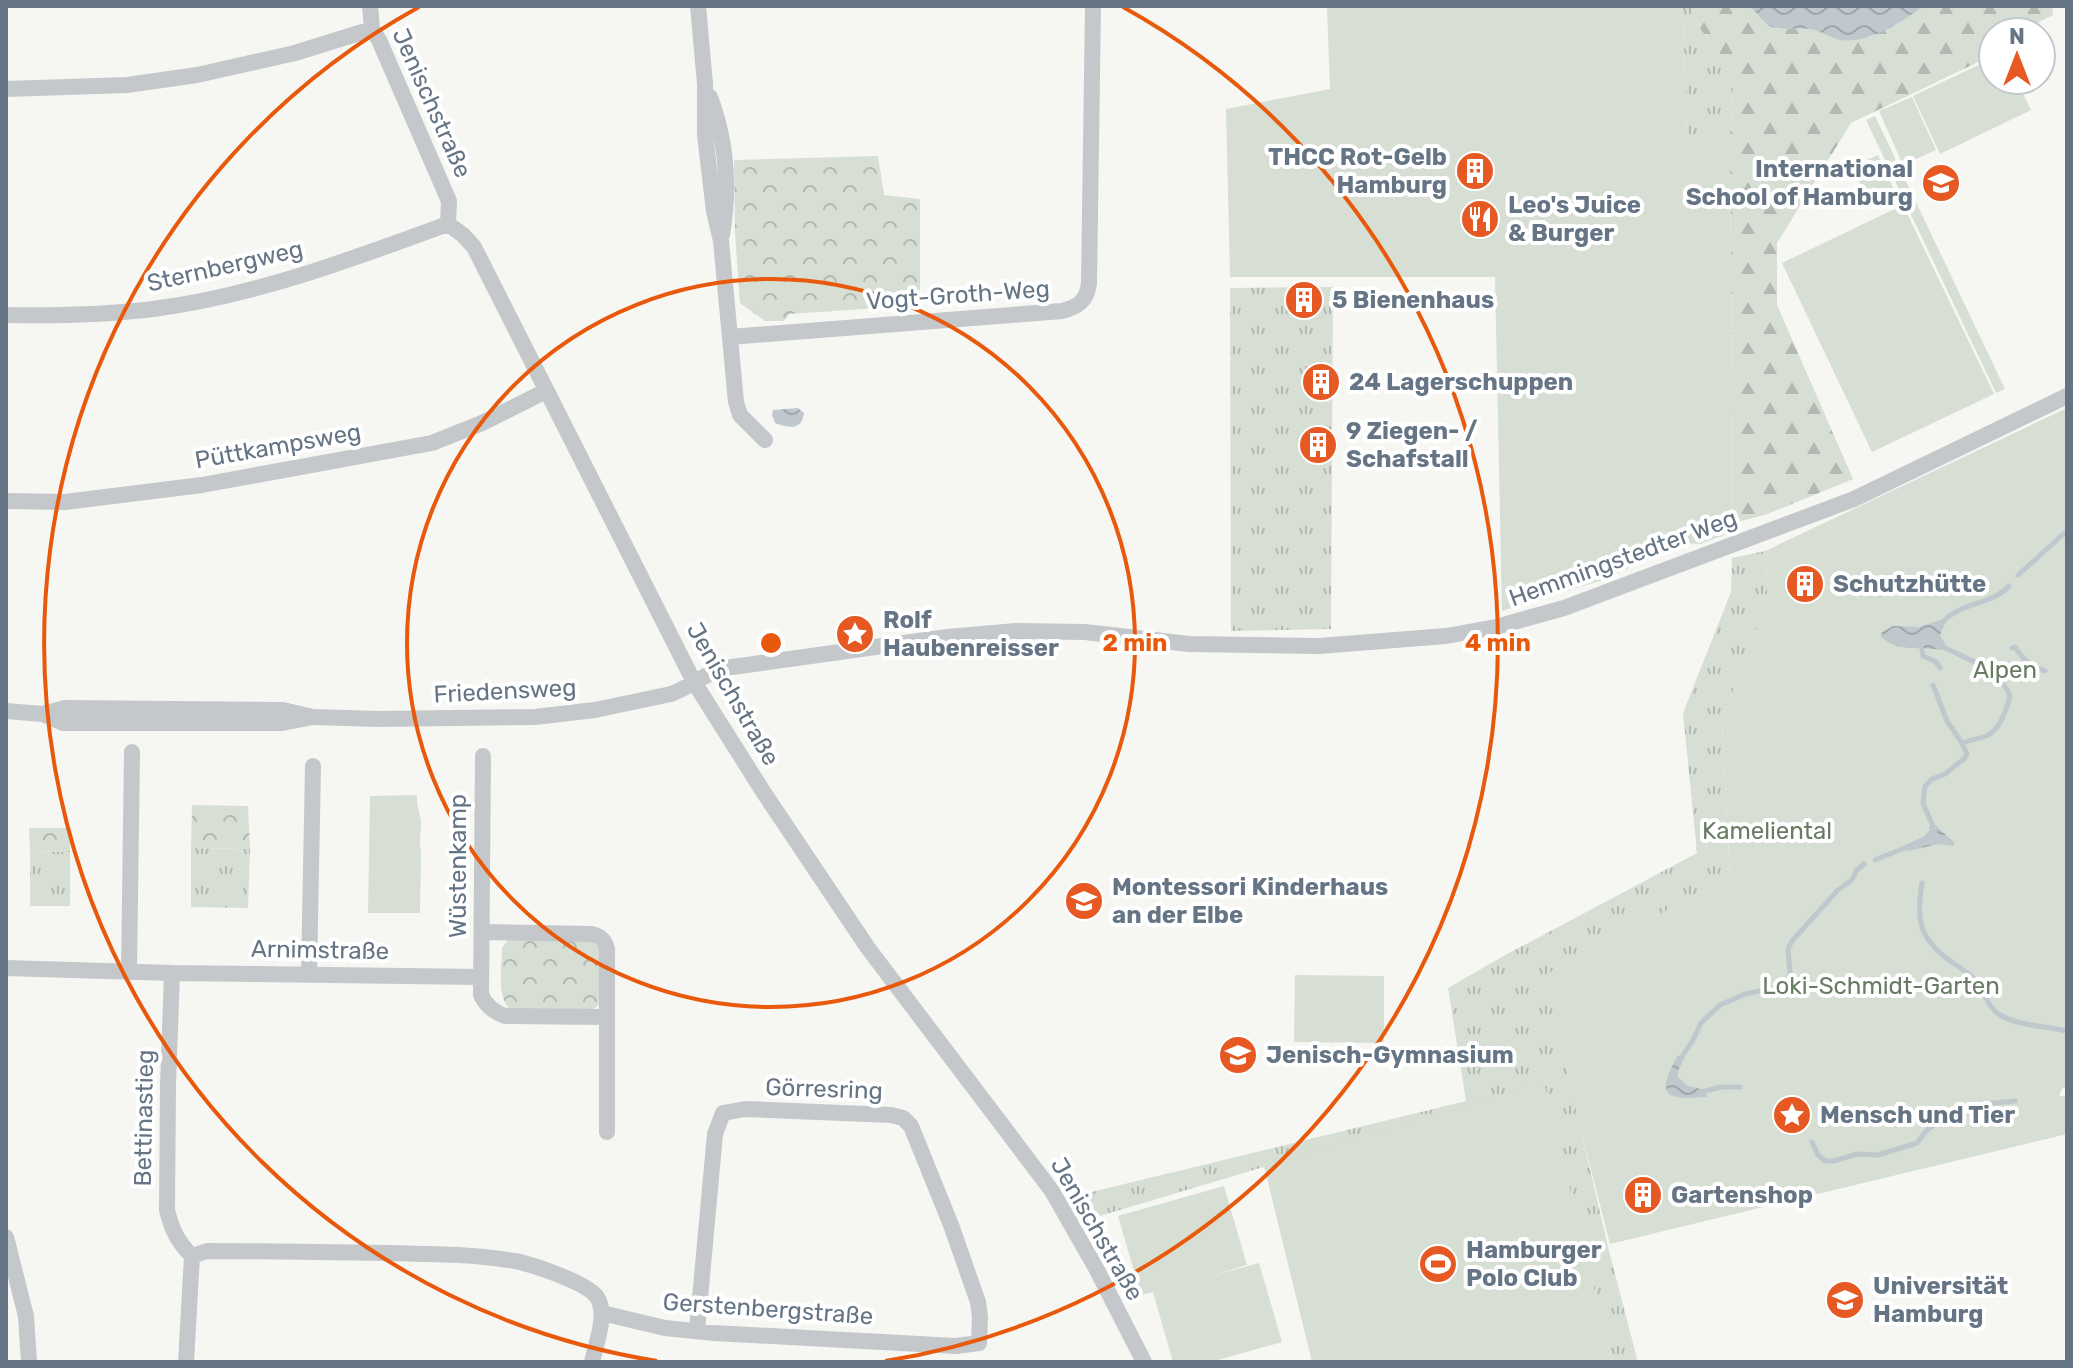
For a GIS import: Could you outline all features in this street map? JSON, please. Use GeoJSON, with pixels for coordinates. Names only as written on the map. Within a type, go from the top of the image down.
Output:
{"type":"FeatureCollection","features":[{"type":"Feature","properties":{"kind":"street","name":"Jenischstraße"},"geometry":{"type":"LineString","coordinates":[[370,6],[372,29],[449,201],[448,224],[474,247],[694,682],[770,803],[861,938],[1052,1191],[1144,1362]]}},
{"type":"Feature","properties":{"kind":"street"},"geometry":{"type":"LineString","coordinates":[[698,6],[705,84],[705,135],[714,211],[721,241],[736,402],[740,415],[765,440]]}},
{"type":"Feature","properties":{"kind":"street","name":"Vogt-Groth-Weg"},"geometry":{"type":"LineString","coordinates":[[730,337],[1062,311],[1079,305],[1085,299],[1089,283],[1093,6]]}},
{"type":"Feature","properties":{"kind":"street"},"geometry":{"type":"LineString","coordinates":[[6,89],[127,85],[197,75],[295,53],[372,29]]}},
{"type":"Feature","properties":{"kind":"street","name":"Sternbergweg"},"geometry":{"type":"LineString","coordinates":[[6,315],[87,316],[155,309],[229,295],[298,277],[448,224]]}},
{"type":"Feature","properties":{"kind":"street","name":"Püttkampsweg"},"geometry":{"type":"LineString","coordinates":[[6,501],[65,502],[202,485],[432,443],[482,423],[546,391]]}},
{"type":"Feature","properties":{"kind":"street","name":"Hemmingstedter Weg"},"geometry":{"type":"LineString","coordinates":[[694,682],[725,668],[947,637],[1016,631],[1085,632],[1189,644],[1319,646],[1446,636],[1508,625],[1564,608],[1854,499],[2067,396]]}},
{"type":"Feature","properties":{"kind":"street","name":"Friedensweg"},"geometry":{"type":"LineString","coordinates":[[6,711],[43,714],[55,721],[77,723],[282,723],[313,717],[535,717],[649,700],[682,690],[694,682]]}},
{"type":"Feature","properties":{"kind":"street"},"geometry":{"type":"LineString","coordinates":[[129,971],[132,752]]}},
{"type":"Feature","properties":{"kind":"street","name":"Wüstenkamp"},"geometry":{"type":"LineString","coordinates":[[481,977],[483,756]]}},
{"type":"Feature","properties":{"kind":"street"},"geometry":{"type":"LineString","coordinates":[[309,973],[313,766]]}},
{"type":"Feature","properties":{"kind":"street"},"geometry":{"type":"LineString","coordinates":[[482,932],[592,934],[605,942],[607,1132]]}},
{"type":"Feature","properties":{"kind":"street","name":"Arnimstraße"},"geometry":{"type":"LineString","coordinates":[[6,968],[481,977]]}},
{"type":"Feature","properties":{"kind":"street","name":"Bettinastieg"},"geometry":{"type":"LineString","coordinates":[[172,973],[166,1190],[171,1226],[178,1242],[192,1256]]}},
{"type":"Feature","properties":{"kind":"street"},"geometry":{"type":"LineString","coordinates":[[481,977],[481,995],[485,1003],[505,1016],[606,1017]]}},
{"type":"Feature","properties":{"kind":"street","name":"Görresring"},"geometry":{"type":"LineString","coordinates":[[697,1331],[715,1134],[723,1113],[745,1109],[891,1115],[903,1118],[911,1126],[951,1225],[978,1302],[979,1343]]}},
{"type":"Feature","properties":{"kind":"street"},"geometry":{"type":"LineString","coordinates":[[6,1237],[26,1316],[29,1362]]}},
{"type":"Feature","properties":{"kind":"street"},"geometry":{"type":"LineString","coordinates":[[186,1362],[192,1256],[207,1251],[462,1255],[509,1260],[578,1283],[598,1298],[602,1313],[592,1362]]}},
{"type":"Feature","properties":{"kind":"street","name":"Gerstenbergstraße"},"geometry":{"type":"LineString","coordinates":[[602,1313],[665,1328],[697,1331],[956,1346],[979,1343]]}},
{"type":"Feature","properties":{"kind":"green space"},"geometry":{"type":"Polygon","coordinates":[[[1327,6],[1672,6],[1683,17],[1687,139],[1730,139],[1733,532],[1700,544],[1681,543],[1606,579],[1502,611],[1495,277],[1230,277],[1226,109],[1330,89],[1327,6]]]}},
{"type":"Feature","properties":{"kind":"green space"},"geometry":{"type":"Polygon","coordinates":[[[1672,6],[1690,6],[1701,30],[1734,71],[1730,139],[1687,139],[1683,17],[1672,6]]]}},
{"type":"Feature","properties":{"kind":"green space"},"geometry":{"type":"Polygon","coordinates":[[[1690,6],[1747,6],[1760,14],[1763,22],[1778,29],[1810,29],[1838,39],[1870,37],[1897,24],[1923,6],[2052,6],[2053,15],[1977,16],[1977,63],[1851,123],[1777,243],[1777,305],[1853,479],[1765,515],[1733,523],[1730,139],[1734,71],[1701,30],[1690,6]]]}},
{"type":"Feature","properties":{"kind":"green space"},"geometry":{"type":"Polygon","coordinates":[[[1977,66],[1977,96],[2024,96],[2031,110],[1940,154],[1913,96],[1977,66]]]}},
{"type":"Feature","properties":{"kind":"green space"},"geometry":{"type":"Polygon","coordinates":[[[1912,97],[1936,150],[1903,165],[1879,111],[1912,97]]]}},
{"type":"Feature","properties":{"kind":"green space"},"geometry":{"type":"Polygon","coordinates":[[[1875,116],[2005,389],[1996,393],[1866,120],[1875,116]]]}},
{"type":"Feature","properties":{"kind":"green space"},"geometry":{"type":"Polygon","coordinates":[[[1878,155],[1896,194],[1870,206],[1852,166],[1878,155]]]}},
{"type":"Feature","properties":{"kind":"green space"},"geometry":{"type":"Polygon","coordinates":[[[878,156],[884,195],[920,199],[920,305],[790,314],[784,321],[765,321],[740,303],[734,160],[878,156]]]}},
{"type":"Feature","properties":{"kind":"green space"},"geometry":{"type":"Polygon","coordinates":[[[1903,205],[1994,394],[1872,452],[1782,263],[1903,205]]]}},
{"type":"Feature","properties":{"kind":"green space"},"geometry":{"type":"Polygon","coordinates":[[[1333,287],[1331,629],[1231,631],[1230,288],[1333,287]]]}},
{"type":"Feature","properties":{"kind":"green space","name":"Loki-Schmidt-Garten"},"geometry":{"type":"Polygon","coordinates":[[[2067,408],[2067,1086],[2059,1096],[2067,1096],[2067,1134],[1610,1244],[1545,975],[1730,877],[1722,721],[1768,598],[1765,551],[2067,408]]]}},
{"type":"Feature","properties":{"kind":"green space"},"geometry":{"type":"Polygon","coordinates":[[[1765,551],[1768,598],[1722,721],[1730,877],[1545,975],[1638,1362],[1612,1362],[1544,1083],[1083,1221],[1071,1197],[1466,1101],[1448,988],[1697,853],[1683,713],[1731,592],[1732,558],[1765,551]]]}},
{"type":"Feature","properties":{"kind":"green space"},"geometry":{"type":"Polygon","coordinates":[[[417,795],[421,825],[420,913],[368,913],[370,796],[417,795]]]}},
{"type":"Feature","properties":{"kind":"green space"},"geometry":{"type":"Polygon","coordinates":[[[192,805],[248,806],[250,849],[191,848],[192,805]]]}},
{"type":"Feature","properties":{"kind":"green space"},"geometry":{"type":"Polygon","coordinates":[[[29,828],[70,828],[70,852],[30,851],[29,828]]]}},
{"type":"Feature","properties":{"kind":"green space"},"geometry":{"type":"Polygon","coordinates":[[[191,848],[250,849],[248,908],[191,907],[191,848]]]}},
{"type":"Feature","properties":{"kind":"green space"},"geometry":{"type":"Polygon","coordinates":[[[30,851],[70,852],[70,906],[30,906],[30,851]]]}},
{"type":"Feature","properties":{"kind":"green space"},"geometry":{"type":"Polygon","coordinates":[[[514,938],[595,942],[600,950],[599,1005],[590,1011],[510,1009],[501,989],[502,948],[514,938]]]}},
{"type":"Feature","properties":{"kind":"green space"},"geometry":{"type":"Polygon","coordinates":[[[1295,975],[1384,976],[1384,1043],[1294,1042],[1295,975]]]}},
{"type":"Feature","properties":{"kind":"green space","name":"Hamburger Polo Club"},"geometry":{"type":"Polygon","coordinates":[[[1544,1082],[1612,1362],[1312,1362],[1264,1166],[1544,1082]]]}},
{"type":"Feature","properties":{"kind":"green space"},"geometry":{"type":"Polygon","coordinates":[[[1224,1186],[1247,1265],[1211,1276],[1259,1263],[1282,1342],[1211,1362],[1173,1362],[1153,1292],[1141,1295],[1118,1216],[1224,1186]]]}},
{"type":"Feature","properties":{"kind":"water"},"geometry":{"type":"Polygon","coordinates":[[[1747,6],[1923,6],[1883,32],[1848,41],[1812,30],[1774,28],[1747,6]]]}},
{"type":"Feature","properties":{"kind":"water"},"geometry":{"type":"Polygon","coordinates":[[[798,408],[804,413],[797,425],[789,427],[775,423],[773,410],[798,408]]]}},
{"type":"Feature","properties":{"kind":"water"},"geometry":{"type":"Polygon","coordinates":[[[1940,620],[1945,623],[1940,635],[1945,644],[1942,650],[1903,647],[1881,637],[1882,632],[1893,626],[1919,627],[1940,620]]]}},
{"type":"Feature","properties":{"kind":"water"},"geometry":{"type":"Polygon","coordinates":[[[1935,825],[1954,842],[1954,846],[1938,844],[1908,851],[1905,845],[1923,837],[1930,830],[1929,827],[1935,825]]]}},
{"type":"Feature","properties":{"kind":"water"},"geometry":{"type":"Polygon","coordinates":[[[1678,1055],[1684,1059],[1678,1077],[1688,1086],[1705,1090],[1707,1097],[1682,1098],[1668,1093],[1667,1080],[1678,1055]]]}},
{"type":"Feature","properties":{"kind":"waterway"},"geometry":{"type":"LineString","coordinates":[[2018,575],[2067,531]]}},
{"type":"Feature","properties":{"kind":"waterway"},"geometry":{"type":"LineString","coordinates":[[1943,622],[1950,615],[1994,597],[2009,586]]}},
{"type":"Feature","properties":{"kind":"waterway"},"geometry":{"type":"LineString","coordinates":[[1943,647],[1991,672],[2010,696],[2002,718],[1992,732],[1962,743]]}},
{"type":"Feature","properties":{"kind":"waterway"},"geometry":{"type":"LineString","coordinates":[[2012,648],[2015,647],[2027,662],[2045,671]]}},
{"type":"Feature","properties":{"kind":"waterway"},"geometry":{"type":"LineString","coordinates":[[1922,649],[1923,656],[1936,662],[1940,668]]}},
{"type":"Feature","properties":{"kind":"waterway"},"geometry":{"type":"LineString","coordinates":[[1933,685],[1947,721],[1967,754],[1945,774],[1932,779],[1925,786],[1923,803],[1935,831]]}},
{"type":"Feature","properties":{"kind":"waterway"},"geometry":{"type":"LineString","coordinates":[[1875,860],[1912,845]]}},
{"type":"Feature","properties":{"kind":"waterway"},"geometry":{"type":"LineString","coordinates":[[1680,1060],[1701,1023],[1720,1005],[1745,994],[1778,987],[1787,981],[1790,972],[1788,949],[1792,941],[1864,864]]}},
{"type":"Feature","properties":{"kind":"waterway"},"geometry":{"type":"LineString","coordinates":[[1922,883],[1920,917],[1931,944],[1974,979],[1996,1012],[2015,1021],[2067,1031]]}},
{"type":"Feature","properties":{"kind":"waterway"},"geometry":{"type":"LineString","coordinates":[[1702,1092],[1721,1087],[1740,1087]]}},
{"type":"Feature","properties":{"kind":"waterway"},"geometry":{"type":"LineString","coordinates":[[1948,1113],[1964,1106],[2015,1101]]}},
{"type":"Feature","properties":{"kind":"waterway"},"geometry":{"type":"LineString","coordinates":[[1812,1142],[1825,1161],[1857,1154],[1878,1155],[1917,1143],[1927,1130],[1940,1121]]}},
{"type":"Feature","properties":{"kind":"place","name":"THCC Rot-Gelb Hamburg"},"geometry":{"type":"Point","coordinates":[1475,171]}},
{"type":"Feature","properties":{"kind":"place","name":"International School of Hamburg"},"geometry":{"type":"Point","coordinates":[1941,183]}},
{"type":"Feature","properties":{"kind":"place","name":"Leo's Juice & Burger"},"geometry":{"type":"Point","coordinates":[1480,219]}},
{"type":"Feature","properties":{"kind":"place","name":"5 Bienenhaus"},"geometry":{"type":"Point","coordinates":[1304,300]}},
{"type":"Feature","properties":{"kind":"place","name":"24 Lagerschuppen"},"geometry":{"type":"Point","coordinates":[1321,382]}},
{"type":"Feature","properties":{"kind":"place","name":"9 Ziegen- / Schafstall"},"geometry":{"type":"Point","coordinates":[1318,445]}},
{"type":"Feature","properties":{"kind":"place","name":"Schutzhütte"},"geometry":{"type":"Point","coordinates":[1805,584]}},
{"type":"Feature","properties":{"kind":"place","name":"Rolf Haubenreisser"},"geometry":{"type":"Point","coordinates":[855,634]}},
{"type":"Feature","properties":{"kind":"place","name":"Montessori Kinderhaus an der Elbe"},"geometry":{"type":"Point","coordinates":[1084,901]}},
{"type":"Feature","properties":{"kind":"place","name":"Jenisch-Gymnasium"},"geometry":{"type":"Point","coordinates":[1238,1055]}},
{"type":"Feature","properties":{"kind":"place","name":"Mensch und Tier"},"geometry":{"type":"Point","coordinates":[1792,1115]}},
{"type":"Feature","properties":{"kind":"place","name":"Gartenshop"},"geometry":{"type":"Point","coordinates":[1643,1195]}},
{"type":"Feature","properties":{"kind":"place","name":"Hamburger Polo Club"},"geometry":{"type":"Point","coordinates":[1438,1264]}},
{"type":"Feature","properties":{"kind":"place","name":"Universität Hamburg"},"geometry":{"type":"Point","coordinates":[1845,1300]}},
{"type":"Feature","properties":{"kind":"park label","name":"Alpen"},"geometry":{"type":"Point","coordinates":[2005,670]}},
{"type":"Feature","properties":{"kind":"park label","name":"Kameliental"},"geometry":{"type":"Point","coordinates":[1767,831]}}]}
